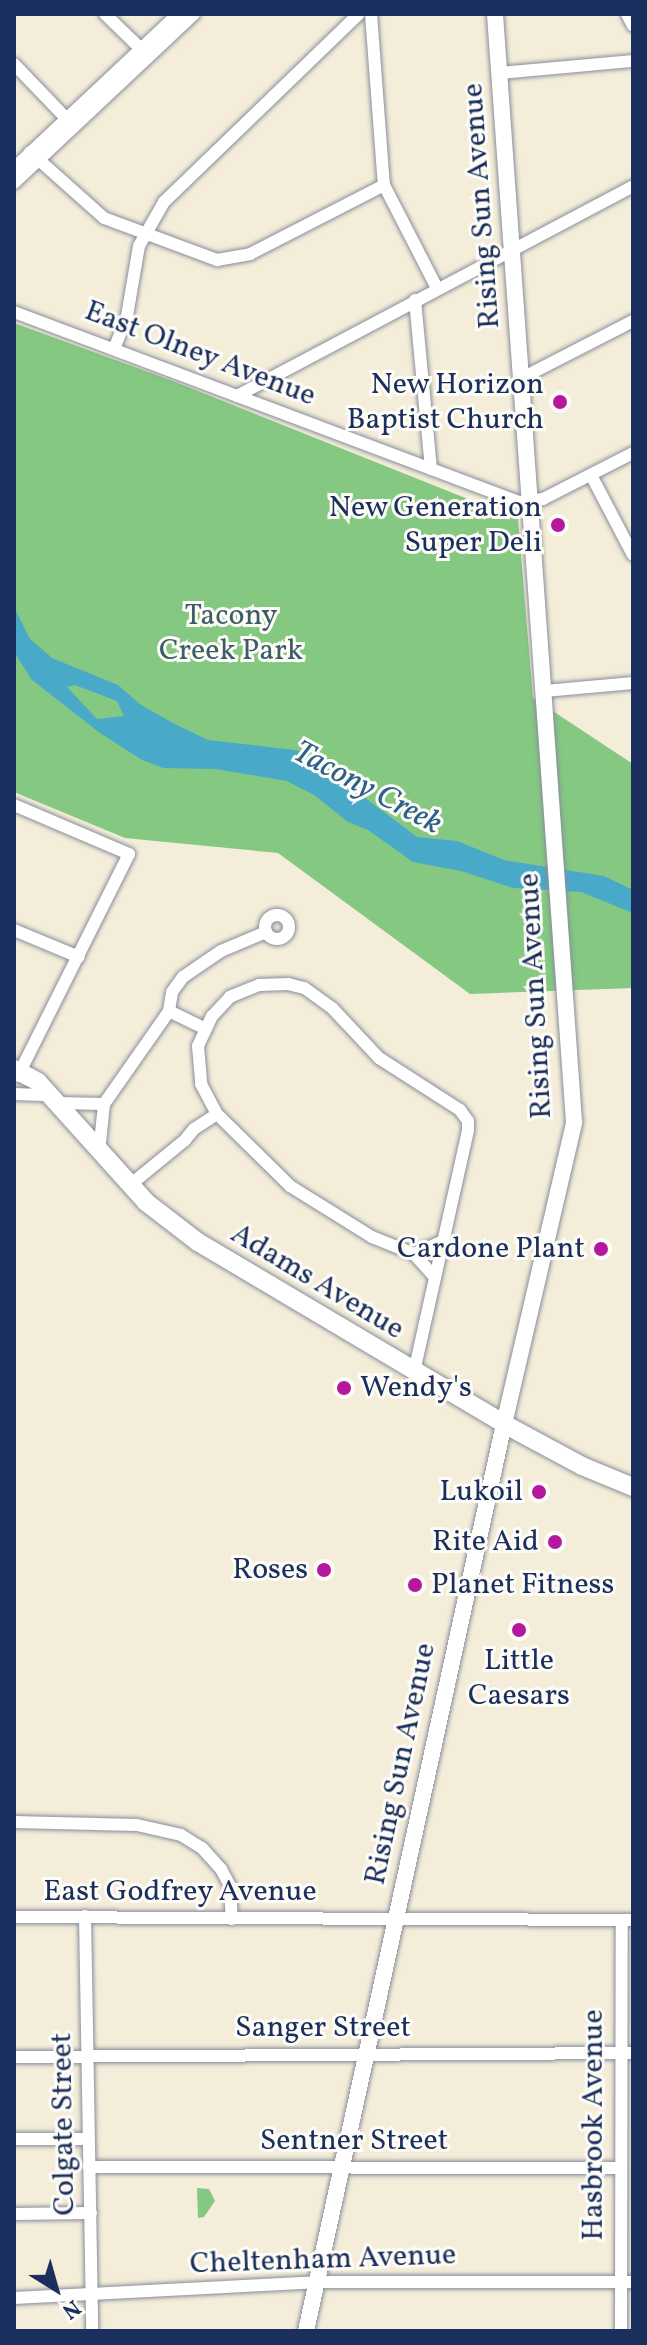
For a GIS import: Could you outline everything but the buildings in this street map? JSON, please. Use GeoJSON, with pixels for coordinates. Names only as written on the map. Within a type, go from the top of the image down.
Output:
{"type":"FeatureCollection","features":[{"type":"Feature","properties":{"kind":"highway","name":"Adams Avenue"},"geometry":{"type":"LineString","coordinates":[[17,1074],[53,1099],[162,1217],[198,1242],[504,1424],[582,1466],[633,1487]]}},
{"type":"Feature","properties":{"kind":"main road","name":"Rising Sun Avenue"},"geometry":{"type":"LineString","coordinates":[[306,2331],[504,1424],[574,1122],[495,14]]}},
{"type":"Feature","properties":{"kind":"street"},"geometry":{"type":"LineString","coordinates":[[105,14],[141,49]]}},
{"type":"Feature","properties":{"kind":"street"},"geometry":{"type":"LineString","coordinates":[[14,183],[66,118],[178,14]]}},
{"type":"Feature","properties":{"kind":"street"},"geometry":{"type":"LineString","coordinates":[[14,168],[35,156],[194,14]]}},
{"type":"Feature","properties":{"kind":"street"},"geometry":{"type":"LineString","coordinates":[[114,349],[127,316],[139,246],[164,202],[359,14]]}},
{"type":"Feature","properties":{"kind":"street"},"geometry":{"type":"LineString","coordinates":[[371,14],[384,185],[437,288]]}},
{"type":"Feature","properties":{"kind":"street"},"geometry":{"type":"LineString","coordinates":[[627,14],[633,26]]}},
{"type":"Feature","properties":{"kind":"street"},"geometry":{"type":"LineString","coordinates":[[500,73],[633,61]]}},
{"type":"Feature","properties":{"kind":"street"},"geometry":{"type":"LineString","coordinates":[[14,64],[66,118]]}},
{"type":"Feature","properties":{"kind":"street"},"geometry":{"type":"LineString","coordinates":[[35,156],[104,218],[202,256],[233,260],[384,185]]}},
{"type":"Feature","properties":{"kind":"street"},"geometry":{"type":"LineString","coordinates":[[237,396],[633,186]]}},
{"type":"Feature","properties":{"kind":"street"},"geometry":{"type":"LineString","coordinates":[[415,300],[431,469]]}},
{"type":"Feature","properties":{"kind":"street","name":"East Olney Avenue"},"geometry":{"type":"LineString","coordinates":[[14,312],[519,502],[531,501]]}},
{"type":"Feature","properties":{"kind":"street"},"geometry":{"type":"LineString","coordinates":[[522,378],[633,321]]}},
{"type":"Feature","properties":{"kind":"street"},"geometry":{"type":"LineString","coordinates":[[531,501],[543,499],[633,453]]}},
{"type":"Feature","properties":{"kind":"street"},"geometry":{"type":"LineString","coordinates":[[591,475],[633,555]]}},
{"type":"Feature","properties":{"kind":"street"},"geometry":{"type":"LineString","coordinates":[[545,691],[633,683]]}},
{"type":"Feature","properties":{"kind":"street"},"geometry":{"type":"LineString","coordinates":[[14,805],[129,854],[17,1074]]}},
{"type":"Feature","properties":{"kind":"street"},"geometry":{"type":"LineString","coordinates":[[14,930],[79,957]]}},
{"type":"Feature","properties":{"kind":"street"},"geometry":{"type":"LineString","coordinates":[[99,1152],[104,1104],[169,1011],[172,992],[196,966],[242,939],[266,932]]}},
{"type":"Feature","properties":{"kind":"street"},"geometry":{"type":"LineString","coordinates":[[414,1372],[443,1241],[468,1121],[460,1110],[379,1058],[321,998],[304,988],[275,983],[246,988],[230,997],[204,1028],[197,1070],[205,1094],[217,1114],[266,1165],[318,1206],[372,1237],[414,1254],[435,1277]]}},
{"type":"Feature","properties":{"kind":"street"},"geometry":{"type":"LineString","coordinates":[[169,1011],[204,1028]]}},
{"type":"Feature","properties":{"kind":"street"},"geometry":{"type":"LineString","coordinates":[[14,1094],[104,1104]]}},
{"type":"Feature","properties":{"kind":"street"},"geometry":{"type":"LineString","coordinates":[[130,1185],[194,1129],[217,1114]]}},
{"type":"Feature","properties":{"kind":"street"},"geometry":{"type":"LineString","coordinates":[[414,1254],[443,1241]]}},
{"type":"Feature","properties":{"kind":"street"},"geometry":{"type":"LineString","coordinates":[[14,1822],[137,1825],[181,1835],[202,1848],[221,1869],[230,1886],[232,1919]]}},
{"type":"Feature","properties":{"kind":"street","name":"Colgate Street"},"geometry":{"type":"LineString","coordinates":[[85,1916],[90,2055],[88,2139],[92,2331]]}},
{"type":"Feature","properties":{"kind":"street","name":"East Godfrey Avenue"},"geometry":{"type":"LineString","coordinates":[[14,1917],[628,1920]]}},
{"type":"Feature","properties":{"kind":"street","name":"Hasbrook Avenue"},"geometry":{"type":"LineString","coordinates":[[621,2331],[626,2282],[620,2168],[627,2053],[628,1920]]}},
{"type":"Feature","properties":{"kind":"street","name":"Sanger Street"},"geometry":{"type":"LineString","coordinates":[[14,2057],[627,2053]]}},
{"type":"Feature","properties":{"kind":"street"},"geometry":{"type":"LineString","coordinates":[[14,2139],[88,2139]]}},
{"type":"Feature","properties":{"kind":"street","name":"Sentner Street"},"geometry":{"type":"LineString","coordinates":[[89,2167],[620,2168]]}},
{"type":"Feature","properties":{"kind":"street"},"geometry":{"type":"LineString","coordinates":[[14,2214],[91,2213]]}},
{"type":"Feature","properties":{"kind":"street","name":"Cheltenham Avenue"},"geometry":{"type":"LineString","coordinates":[[14,2298],[316,2282],[626,2282]]}},
{"type":"Feature","properties":{"kind":"green space","name":"Tacony Creek Park"},"geometry":{"type":"Polygon","coordinates":[[[14,323],[173,381],[518,519],[533,698],[633,764],[633,988],[470,994],[278,853],[125,838],[14,792],[14,323]]]}},
{"type":"Feature","properties":{"kind":"green space"},"geometry":{"type":"Polygon","coordinates":[[[197,2188],[209,2189],[215,2201],[204,2217],[198,2218],[197,2188]]]}},
{"type":"Feature","properties":{"kind":"water"},"geometry":{"type":"Polygon","coordinates":[[[14,607],[30,639],[52,658],[118,685],[141,705],[175,724],[208,740],[303,751],[417,837],[457,841],[504,860],[604,876],[633,890],[633,913],[581,892],[513,888],[461,871],[413,862],[368,830],[348,822],[314,795],[287,781],[215,769],[163,768],[142,760],[100,733],[32,680],[14,652],[14,607]],[[75,685],[67,687],[97,719],[124,716],[117,701],[75,685]]]}},
{"type":"Feature","properties":{"kind":"place","name":"New Horizon Baptist Church"},"geometry":{"type":"Point","coordinates":[560,402]}},
{"type":"Feature","properties":{"kind":"place","name":"New Generation Super Deli"},"geometry":{"type":"Point","coordinates":[558,525]}},
{"type":"Feature","properties":{"kind":"place","name":"Cardone Plant"},"geometry":{"type":"Point","coordinates":[601,1249]}},
{"type":"Feature","properties":{"kind":"place","name":"Wendy's"},"geometry":{"type":"Point","coordinates":[344,1388]}},
{"type":"Feature","properties":{"kind":"place","name":"Lukoil"},"geometry":{"type":"Point","coordinates":[539,1492]}},
{"type":"Feature","properties":{"kind":"place","name":"Rite Aid"},"geometry":{"type":"Point","coordinates":[555,1542]}},
{"type":"Feature","properties":{"kind":"place","name":"Roses"},"geometry":{"type":"Point","coordinates":[324,1570]}},
{"type":"Feature","properties":{"kind":"place","name":"Planet Fitness"},"geometry":{"type":"Point","coordinates":[415,1585]}},
{"type":"Feature","properties":{"kind":"place","name":"Little Caesars"},"geometry":{"type":"Point","coordinates":[519,1630]}},
{"type":"Feature","properties":{"kind":"water label","name":"Tacony Creek"},"geometry":{"type":"Point","coordinates":[367,789]}}]}
